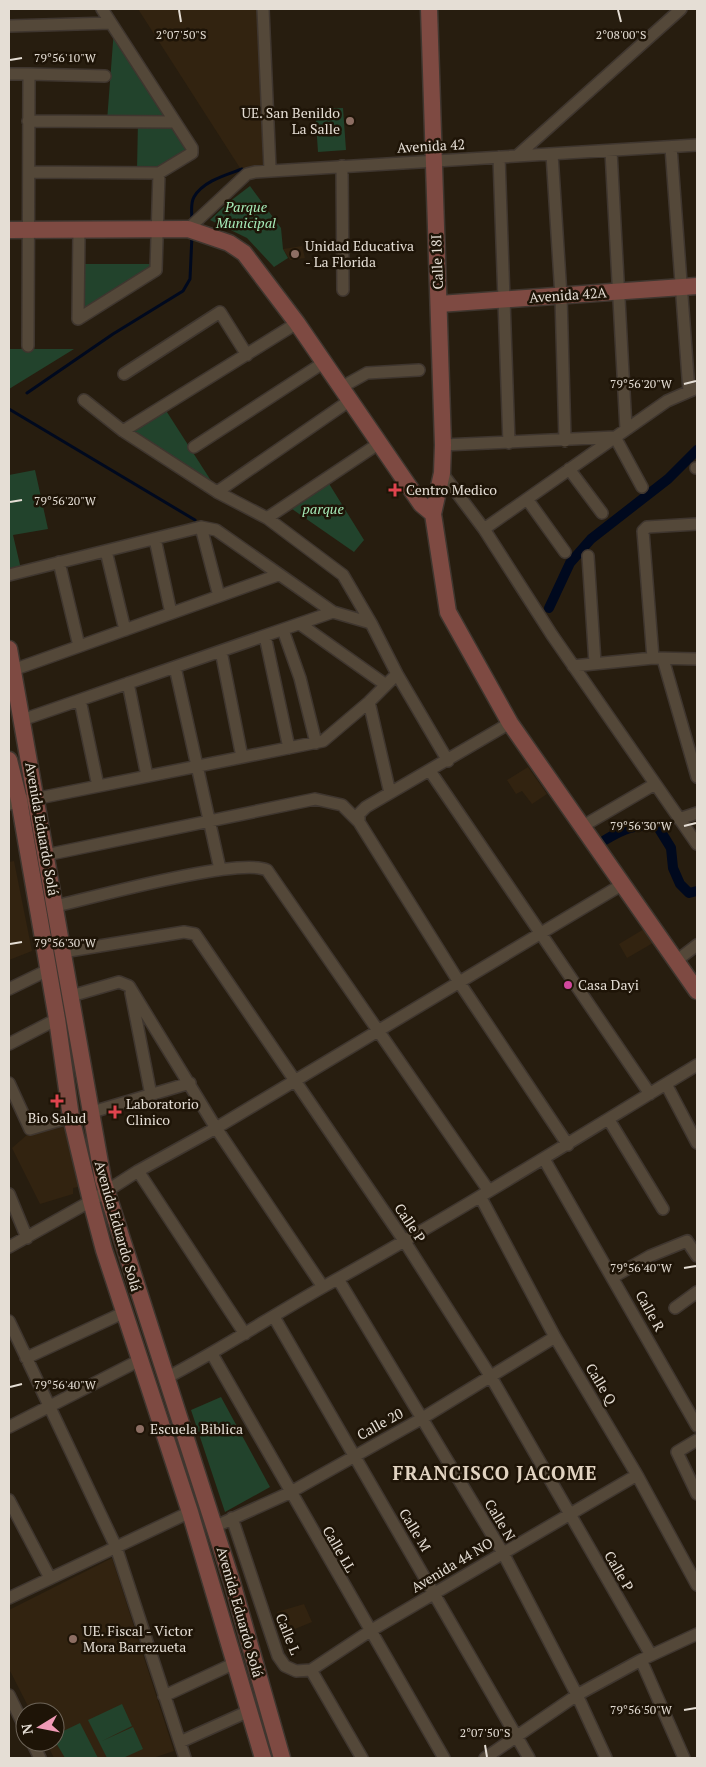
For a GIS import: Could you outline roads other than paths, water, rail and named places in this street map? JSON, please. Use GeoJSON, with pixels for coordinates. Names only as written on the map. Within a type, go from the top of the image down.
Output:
{"type":"FeatureCollection","features":[{"type":"Feature","properties":{"kind":"main road","name":"Calle 18I"},"geometry":{"type":"LineString","coordinates":[[429,9],[443,445],[442,473],[433,514]]}},
{"type":"Feature","properties":{"kind":"main road"},"geometry":{"type":"LineString","coordinates":[[9,230],[188,230],[229,243],[244,253],[297,323],[378,444],[421,504],[433,514],[448,612],[510,723],[697,991]]}},
{"type":"Feature","properties":{"kind":"main road","name":"Avenida 42A"},"geometry":{"type":"LineString","coordinates":[[439,304],[690,286]]}},
{"type":"Feature","properties":{"kind":"main road","name":"Avenida Eduardo Solá"},"geometry":{"type":"LineString","coordinates":[[9,649],[56,906],[89,1113],[105,1192],[232,1582],[282,1758]]}},
{"type":"Feature","properties":{"kind":"main road","name":"Avenida Eduardo Solá"},"geometry":{"type":"LineString","coordinates":[[9,760],[14,802],[57,1019],[71,1117],[91,1201],[140,1360],[190,1512],[249,1711],[261,1758]]}},
{"type":"Feature","properties":{"kind":"main road"},"geometry":{"type":"LineString","coordinates":[[213,1589],[232,1582]]}},
{"type":"Feature","properties":{"kind":"street"},"geometry":{"type":"LineString","coordinates":[[29,172],[159,173],[193,150],[102,9]]}},
{"type":"Feature","properties":{"kind":"street"},"geometry":{"type":"LineString","coordinates":[[263,9],[270,169]]}},
{"type":"Feature","properties":{"kind":"street"},"geometry":{"type":"LineString","coordinates":[[518,156],[680,9]]}},
{"type":"Feature","properties":{"kind":"street"},"geometry":{"type":"LineString","coordinates":[[9,26],[111,23]]}},
{"type":"Feature","properties":{"kind":"street"},"geometry":{"type":"LineString","coordinates":[[9,74],[106,76]]}},
{"type":"Feature","properties":{"kind":"street"},"geometry":{"type":"LineString","coordinates":[[28,346],[30,230],[29,74]]}},
{"type":"Feature","properties":{"kind":"street"},"geometry":{"type":"LineString","coordinates":[[28,121],[175,122]]}},
{"type":"Feature","properties":{"kind":"street","name":"Avenida 42"},"geometry":{"type":"LineString","coordinates":[[188,230],[247,174],[270,169],[697,146]]}},
{"type":"Feature","properties":{"kind":"street"},"geometry":{"type":"LineString","coordinates":[[484,529],[667,401],[693,390],[690,286],[671,147]]}},
{"type":"Feature","properties":{"kind":"street"},"geometry":{"type":"LineString","coordinates":[[611,151],[626,429]]}},
{"type":"Feature","properties":{"kind":"street"},"geometry":{"type":"LineString","coordinates":[[552,154],[561,296],[565,440]]}},
{"type":"Feature","properties":{"kind":"street"},"geometry":{"type":"LineString","coordinates":[[498,158],[509,443]]}},
{"type":"Feature","properties":{"kind":"street"},"geometry":{"type":"LineString","coordinates":[[342,166],[343,290]]}},
{"type":"Feature","properties":{"kind":"street"},"geometry":{"type":"LineString","coordinates":[[79,230],[78,319],[156,270],[159,173]]}},
{"type":"Feature","properties":{"kind":"street"},"geometry":{"type":"LineString","coordinates":[[124,374],[219,312],[247,354]]}},
{"type":"Feature","properties":{"kind":"street"},"geometry":{"type":"LineString","coordinates":[[123,431],[297,323]]}},
{"type":"Feature","properties":{"kind":"street"},"geometry":{"type":"LineString","coordinates":[[194,447],[323,362]]}},
{"type":"Feature","properties":{"kind":"street"},"geometry":{"type":"LineString","coordinates":[[217,492],[344,394],[367,373],[419,370]]}},
{"type":"Feature","properties":{"kind":"street"},"geometry":{"type":"LineString","coordinates":[[84,400],[123,431],[217,492],[267,518],[343,575],[371,623],[397,674],[448,761]]}},
{"type":"Feature","properties":{"kind":"street"},"geometry":{"type":"LineString","coordinates":[[443,445],[615,437]]}},
{"type":"Feature","properties":{"kind":"street"},"geometry":{"type":"LineString","coordinates":[[615,437],[642,487]]}},
{"type":"Feature","properties":{"kind":"street"},"geometry":{"type":"LineString","coordinates":[[267,518],[378,444]]}},
{"type":"Feature","properties":{"kind":"street"},"geometry":{"type":"LineString","coordinates":[[569,469],[602,513]]}},
{"type":"Feature","properties":{"kind":"street"},"geometry":{"type":"LineString","coordinates":[[442,473],[484,529],[573,666],[697,844]]}},
{"type":"Feature","properties":{"kind":"street"},"geometry":{"type":"LineString","coordinates":[[527,499],[565,552]]}},
{"type":"Feature","properties":{"kind":"street"},"geometry":{"type":"LineString","coordinates":[[697,524],[647,527],[643,531],[658,659],[697,776]]}},
{"type":"Feature","properties":{"kind":"street"},"geometry":{"type":"LineString","coordinates":[[9,575],[201,527],[216,530],[333,612],[371,623]]}},
{"type":"Feature","properties":{"kind":"street"},"geometry":{"type":"LineString","coordinates":[[201,527],[219,596]]}},
{"type":"Feature","properties":{"kind":"street"},"geometry":{"type":"LineString","coordinates":[[155,539],[171,613]]}},
{"type":"Feature","properties":{"kind":"street"},"geometry":{"type":"LineString","coordinates":[[106,551],[125,630]]}},
{"type":"Feature","properties":{"kind":"street"},"geometry":{"type":"LineString","coordinates":[[588,556],[595,663]]}},
{"type":"Feature","properties":{"kind":"street"},"geometry":{"type":"LineString","coordinates":[[59,562],[79,646]]}},
{"type":"Feature","properties":{"kind":"street"},"geometry":{"type":"LineString","coordinates":[[13,670],[278,574]]}},
{"type":"Feature","properties":{"kind":"street"},"geometry":{"type":"LineString","coordinates":[[22,720],[333,612]]}},
{"type":"Feature","properties":{"kind":"street"},"geometry":{"type":"LineString","coordinates":[[300,624],[386,686]]}},
{"type":"Feature","properties":{"kind":"street"},"geometry":{"type":"LineString","coordinates":[[283,630],[300,678],[316,743]]}},
{"type":"Feature","properties":{"kind":"street"},"geometry":{"type":"LineString","coordinates":[[264,636],[289,748]]}},
{"type":"Feature","properties":{"kind":"street"},"geometry":{"type":"LineString","coordinates":[[221,651],[242,757]]}},
{"type":"Feature","properties":{"kind":"street"},"geometry":{"type":"LineString","coordinates":[[573,666],[658,659],[697,659]]}},
{"type":"Feature","properties":{"kind":"street"},"geometry":{"type":"LineString","coordinates":[[174,667],[220,869]]}},
{"type":"Feature","properties":{"kind":"street"},"geometry":{"type":"LineString","coordinates":[[14,802],[327,740],[397,674]]}},
{"type":"Feature","properties":{"kind":"street"},"geometry":{"type":"LineString","coordinates":[[128,683],[147,776]]}},
{"type":"Feature","properties":{"kind":"street"},"geometry":{"type":"LineString","coordinates":[[80,700],[98,786]]}},
{"type":"Feature","properties":{"kind":"street"},"geometry":{"type":"LineString","coordinates":[[369,702],[390,793]]}},
{"type":"Feature","properties":{"kind":"street"},"geometry":{"type":"LineString","coordinates":[[359,822],[359,814],[366,807],[448,761],[510,723]]}},
{"type":"Feature","properties":{"kind":"street"},"geometry":{"type":"LineString","coordinates":[[430,771],[650,1094]]}},
{"type":"Feature","properties":{"kind":"street"},"geometry":{"type":"LineString","coordinates":[[583,826],[654,784]]}},
{"type":"Feature","properties":{"kind":"street"},"geometry":{"type":"LineString","coordinates":[[46,855],[315,799],[342,805],[359,822],[459,982],[568,1145]]}},
{"type":"Feature","properties":{"kind":"street"},"geometry":{"type":"LineString","coordinates":[[679,819],[697,813]]}},
{"type":"Feature","properties":{"kind":"street","name":"Calle Q"},"geometry":{"type":"LineString","coordinates":[[56,906],[220,869],[259,866],[267,870],[380,1030],[485,1194],[555,1337],[637,1475],[697,1585]]}},
{"type":"Feature","properties":{"kind":"street"},"geometry":{"type":"LineString","coordinates":[[9,1247],[91,1201],[138,1171],[216,1128],[623,884]]}},
{"type":"Feature","properties":{"kind":"street","name":"Calle P"},"geometry":{"type":"LineString","coordinates":[[63,952],[184,932],[195,934],[405,1242],[491,1377],[569,1514],[646,1658],[684,1758]]}},
{"type":"Feature","properties":{"kind":"street"},"geometry":{"type":"LineString","coordinates":[[676,961],[697,945]]}},
{"type":"Feature","properties":{"kind":"street"},"geometry":{"type":"LineString","coordinates":[[9,989],[48,970]]}},
{"type":"Feature","properties":{"kind":"street"},"geometry":{"type":"LineString","coordinates":[[71,996],[119,982],[129,986],[216,1128],[323,1287]]}},
{"type":"Feature","properties":{"kind":"street"},"geometry":{"type":"LineString","coordinates":[[129,986],[151,1095]]}},
{"type":"Feature","properties":{"kind":"street"},"geometry":{"type":"LineString","coordinates":[[9,1044],[57,1019]]}},
{"type":"Feature","properties":{"kind":"street"},"geometry":{"type":"LineString","coordinates":[[166,1378],[212,1354],[323,1287],[405,1242],[568,1145],[697,1065]]}},
{"type":"Feature","properties":{"kind":"street"},"geometry":{"type":"LineString","coordinates":[[9,1083],[30,1129],[71,1117]]}},
{"type":"Feature","properties":{"kind":"street"},"geometry":{"type":"LineString","coordinates":[[89,1113],[190,1083]]}},
{"type":"Feature","properties":{"kind":"street"},"geometry":{"type":"LineString","coordinates":[[666,1084],[697,1143]]}},
{"type":"Feature","properties":{"kind":"street"},"geometry":{"type":"LineString","coordinates":[[609,1120],[663,1209]]}},
{"type":"Feature","properties":{"kind":"street","name":"Calle R"},"geometry":{"type":"LineString","coordinates":[[544,1159],[697,1426]]}},
{"type":"Feature","properties":{"kind":"street"},"geometry":{"type":"LineString","coordinates":[[138,1171],[244,1334]]}},
{"type":"Feature","properties":{"kind":"street"},"geometry":{"type":"LineString","coordinates":[[9,1194],[27,1238]]}},
{"type":"Feature","properties":{"kind":"street"},"geometry":{"type":"LineString","coordinates":[[613,1277],[650,1256],[687,1241],[697,1256]]}},
{"type":"Feature","properties":{"kind":"street","name":"Calle N"},"geometry":{"type":"LineString","coordinates":[[338,1279],[503,1553],[577,1695],[606,1758]]}},
{"type":"Feature","properties":{"kind":"street"},"geometry":{"type":"LineString","coordinates":[[675,1308],[697,1292]]}},
{"type":"Feature","properties":{"kind":"street"},"geometry":{"type":"LineString","coordinates":[[26,1358],[125,1312]]}},
{"type":"Feature","properties":{"kind":"street","name":"Calle M"},"geometry":{"type":"LineString","coordinates":[[274,1317],[529,1758]]}},
{"type":"Feature","properties":{"kind":"street"},"geometry":{"type":"LineString","coordinates":[[9,1321],[116,1547],[185,1758]]}},
{"type":"Feature","properties":{"kind":"street","name":"Calle 20"},"geometry":{"type":"LineString","coordinates":[[214,1527],[289,1493],[421,1419],[555,1337]]}},
{"type":"Feature","properties":{"kind":"street","name":"Calle LL"},"geometry":{"type":"LineString","coordinates":[[212,1354],[289,1493],[444,1758]]}},
{"type":"Feature","properties":{"kind":"street"},"geometry":{"type":"LineString","coordinates":[[9,1427],[140,1360]]}},
{"type":"Feature","properties":{"kind":"street"},"geometry":{"type":"LineString","coordinates":[[697,1440],[677,1452],[697,1494]]}},
{"type":"Feature","properties":{"kind":"street","name":"Avenida 44 NO"},"geometry":{"type":"LineString","coordinates":[[311,1670],[370,1631],[637,1475]]}},
{"type":"Feature","properties":{"kind":"street"},"geometry":{"type":"LineString","coordinates":[[9,1500],[50,1578]]}},
{"type":"Feature","properties":{"kind":"street"},"geometry":{"type":"LineString","coordinates":[[9,1598],[190,1512]]}},
{"type":"Feature","properties":{"kind":"street","name":"Calle L"},"geometry":{"type":"LineString","coordinates":[[232,1518],[278,1656],[285,1666],[296,1671],[311,1670]]}},
{"type":"Feature","properties":{"kind":"street"},"geometry":{"type":"LineString","coordinates":[[485,1758],[577,1695],[646,1658],[697,1634]]}},
{"type":"Feature","properties":{"kind":"street"},"geometry":{"type":"LineString","coordinates":[[164,1696],[235,1663]]}},
{"type":"Feature","properties":{"kind":"street"},"geometry":{"type":"LineString","coordinates":[[311,1670],[362,1758]]}},
{"type":"Feature","properties":{"kind":"street"},"geometry":{"type":"LineString","coordinates":[[9,1695],[15,1707]]}},
{"type":"Feature","properties":{"kind":"street"},"geometry":{"type":"LineString","coordinates":[[180,1742],[249,1711]]}},
{"type":"Feature","properties":{"kind":"waterway"},"geometry":{"type":"LineString","coordinates":[[192,221],[192,203],[198,191],[215,179],[242,169]]}},
{"type":"Feature","properties":{"kind":"waterway"},"geometry":{"type":"LineString","coordinates":[[27,393],[113,334],[183,291],[190,279],[192,235]]}},
{"type":"Feature","properties":{"kind":"waterway"},"geometry":{"type":"LineString","coordinates":[[9,409],[195,520]]}},
{"type":"Feature","properties":{"kind":"waterway"},"geometry":{"type":"LineString","coordinates":[[549,608],[570,563],[591,539],[668,479],[697,450]]}},
{"type":"Feature","properties":{"kind":"waterway"},"geometry":{"type":"LineString","coordinates":[[605,840],[637,826],[658,827],[671,848],[673,868],[680,884],[689,893],[697,891]]}},
{"type":"Feature","properties":{"kind":"place","name":"UE. San Benildo La Salle"},"geometry":{"type":"Point","coordinates":[350,121]}},
{"type":"Feature","properties":{"kind":"place","name":"Unidad Educativa - La Florida"},"geometry":{"type":"Point","coordinates":[295,254]}},
{"type":"Feature","properties":{"kind":"place","name":"Centro Medico"},"geometry":{"type":"Point","coordinates":[395,490]}},
{"type":"Feature","properties":{"kind":"place","name":"Casa Dayi"},"geometry":{"type":"Point","coordinates":[568,985]}},
{"type":"Feature","properties":{"kind":"place","name":"Bio Salud"},"geometry":{"type":"Point","coordinates":[57,1101]}},
{"type":"Feature","properties":{"kind":"place","name":"Laboratorio Clinico"},"geometry":{"type":"Point","coordinates":[115,1112]}},
{"type":"Feature","properties":{"kind":"place","name":"Escuela Biblica"},"geometry":{"type":"Point","coordinates":[140,1429]}},
{"type":"Feature","properties":{"kind":"place","name":"UE. Fiscal - Victor Mora Barrezueta"},"geometry":{"type":"Point","coordinates":[73,1639]}},
{"type":"Feature","properties":{"kind":"district","name":"FRANCISCO JACOME"},"geometry":{"type":"Point","coordinates":[495,1473]}},
{"type":"Feature","properties":{"kind":"park label","name":"Parque Municipal"},"geometry":{"type":"Point","coordinates":[246,216]}},
{"type":"Feature","properties":{"kind":"park label","name":"parque"},"geometry":{"type":"Point","coordinates":[323,509]}}]}
